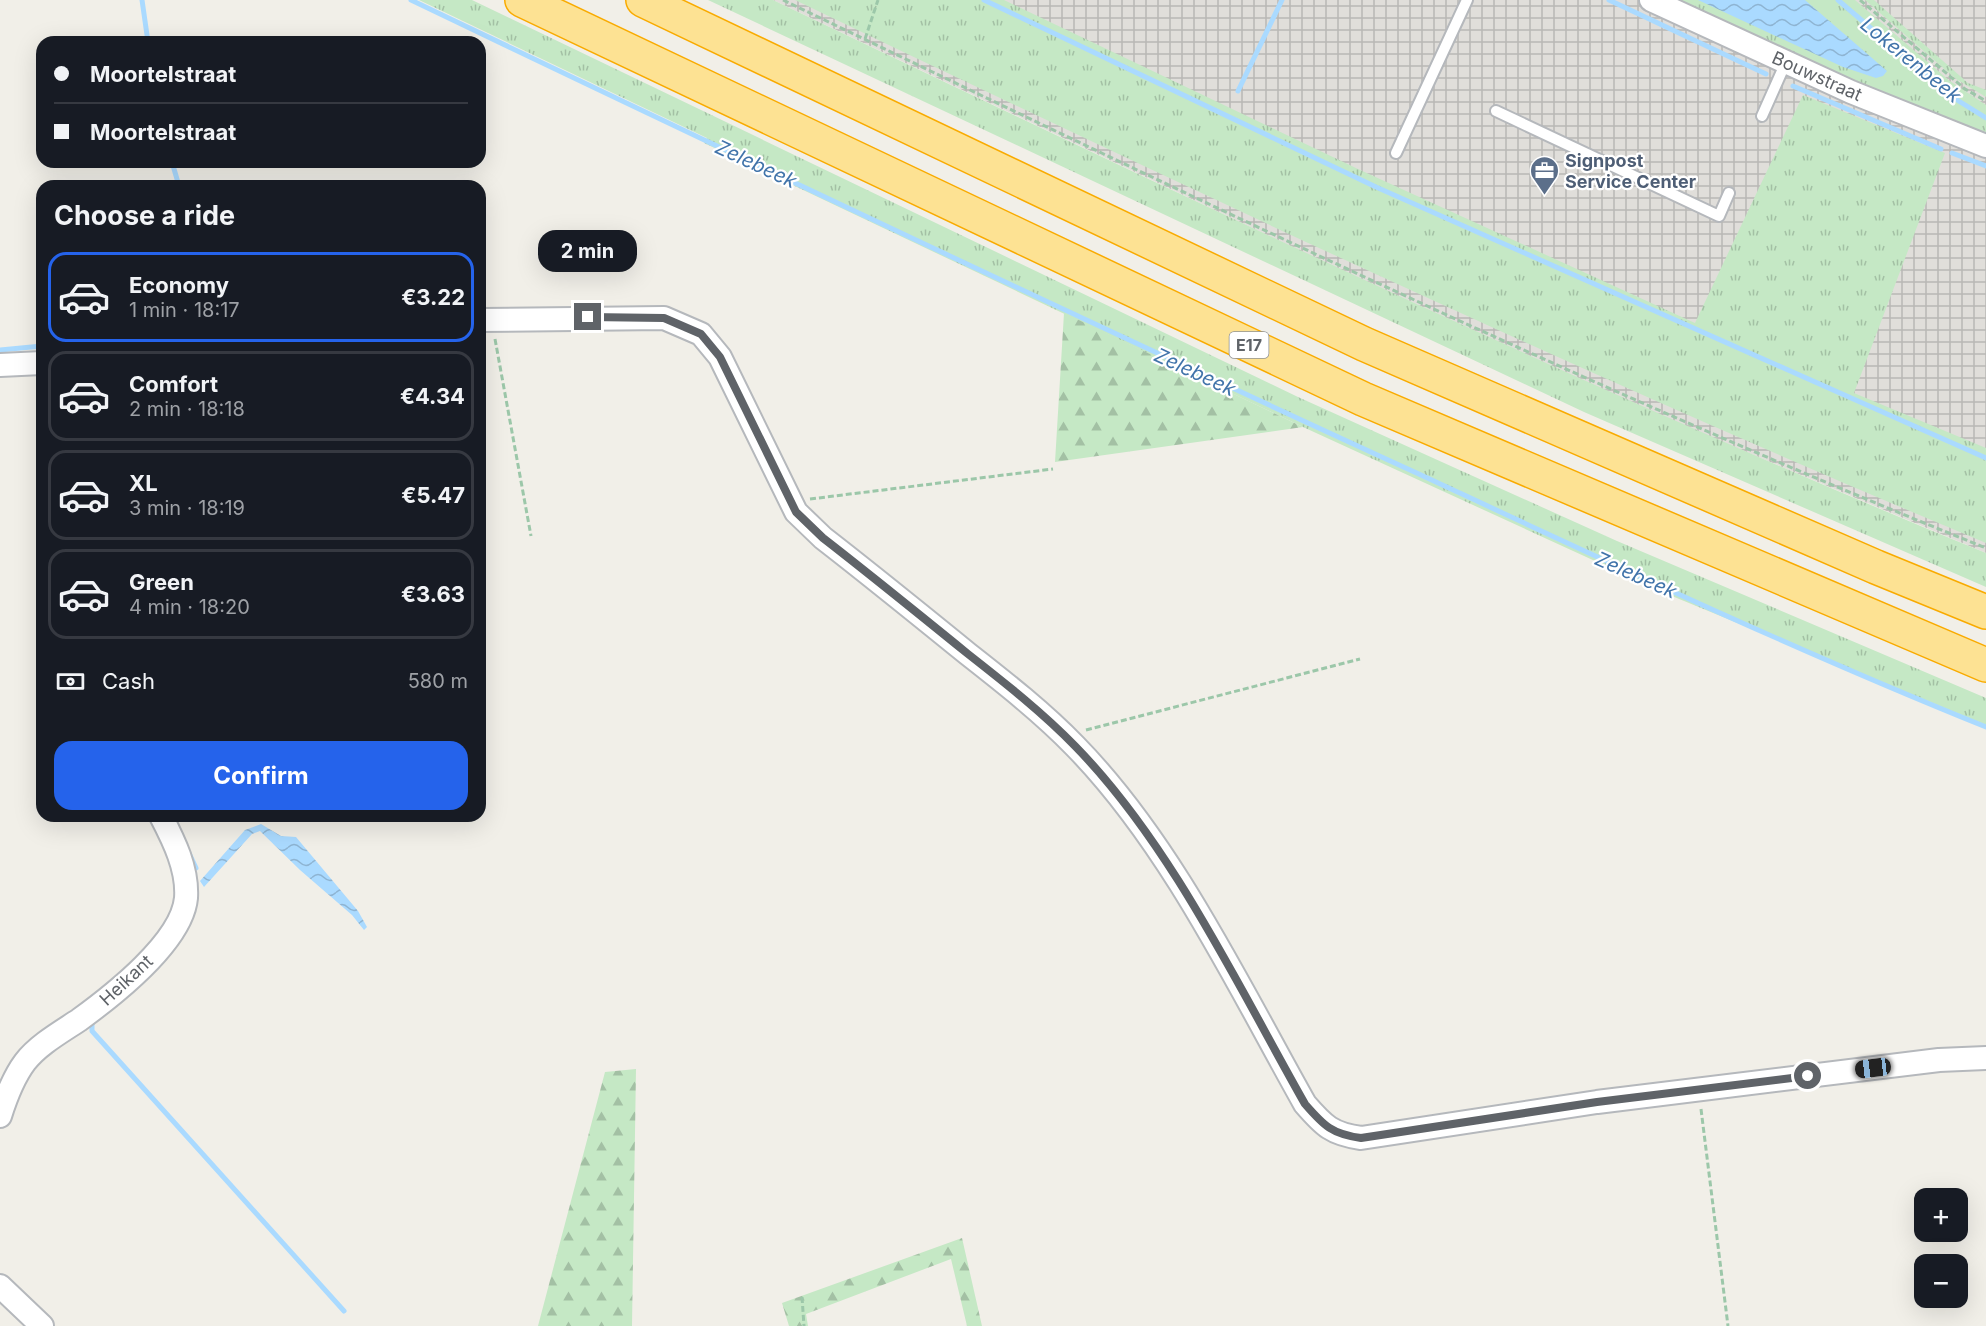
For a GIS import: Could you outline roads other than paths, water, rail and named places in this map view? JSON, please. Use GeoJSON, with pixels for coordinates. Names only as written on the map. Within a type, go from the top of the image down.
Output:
{"type":"FeatureCollection","features":[{"type":"Feature","properties":{"kind":"highway","name":"E17"},"geometry":{"type":"LineString","coordinates":[[522,0],[1363,399],[1986,665]]}},
{"type":"Feature","properties":{"kind":"highway"},"geometry":{"type":"LineString","coordinates":[[644,0],[1364,344],[1876,567],[1986,612]]}},
{"type":"Feature","properties":{"kind":"street","name":"Bouwstraat"},"geometry":{"type":"LineString","coordinates":[[1651,0],[1851,92],[1986,146]]}},
{"type":"Feature","properties":{"kind":"street"},"geometry":{"type":"LineString","coordinates":[[486,319],[664,318],[701,334],[720,357],[796,512],[823,538],[1010,688],[1064,736],[1104,780],[1137,822],[1190,900],[1305,1104],[1323,1124],[1339,1135],[1361,1138],[1597,1102],[1939,1060],[1986,1058]]}},
{"type":"Feature","properties":{"kind":"street"},"geometry":{"type":"LineString","coordinates":[[0,365],[36,363]]}},
{"type":"Feature","properties":{"kind":"street","name":"Heikant"},"geometry":{"type":"LineString","coordinates":[[0,1116],[8,1092],[26,1061],[139,971],[164,943],[186,900],[184,868],[164,822]]}},
{"type":"Feature","properties":{"kind":"street"},"geometry":{"type":"LineString","coordinates":[[0,1286],[42,1326]]}},
{"type":"Feature","properties":{"kind":"lane"},"geometry":{"type":"LineString","coordinates":[[1395,153],[1467,0]]}},
{"type":"Feature","properties":{"kind":"lane"},"geometry":{"type":"LineString","coordinates":[[1762,116],[1786,62]]}},
{"type":"Feature","properties":{"kind":"lane"},"geometry":{"type":"LineString","coordinates":[[1496,111],[1719,216],[1729,194]]}},
{"type":"Feature","properties":{"kind":"water"},"geometry":{"type":"Polygon","coordinates":[[[1698,0],[1805,0],[1887,71],[1883,76],[1876,78],[1843,67],[1698,0]]]}},
{"type":"Feature","properties":{"kind":"water"},"geometry":{"type":"Polygon","coordinates":[[[261,824],[281,836],[296,837],[358,911],[367,927],[364,930],[352,915],[300,870],[260,831],[252,834],[204,887],[200,881],[245,830],[261,824]]]}},
{"type":"Feature","properties":{"kind":"waterway"},"geometry":{"type":"LineString","coordinates":[[142,0],[147,36]]}},
{"type":"Feature","properties":{"kind":"waterway","name":"Zelebeek"},"geometry":{"type":"LineString","coordinates":[[411,0],[1041,299],[1561,540],[1702,605],[1986,727]]}},
{"type":"Feature","properties":{"kind":"waterway"},"geometry":{"type":"LineString","coordinates":[[984,0],[1376,187],[1986,458]]}},
{"type":"Feature","properties":{"kind":"waterway"},"geometry":{"type":"LineString","coordinates":[[1238,91],[1282,0]]}},
{"type":"Feature","properties":{"kind":"waterway"},"geometry":{"type":"LineString","coordinates":[[1609,0],[1766,74]]}},
{"type":"Feature","properties":{"kind":"waterway","name":"Lokerenbeek"},"geometry":{"type":"LineString","coordinates":[[1838,0],[1949,95],[1986,118]]}},
{"type":"Feature","properties":{"kind":"waterway"},"geometry":{"type":"LineString","coordinates":[[1793,86],[1941,149]]}},
{"type":"Feature","properties":{"kind":"waterway"},"geometry":{"type":"LineString","coordinates":[[1952,153],[1986,166]]}},
{"type":"Feature","properties":{"kind":"waterway"},"geometry":{"type":"LineString","coordinates":[[174,168],[177,180]]}},
{"type":"Feature","properties":{"kind":"waterway"},"geometry":{"type":"LineString","coordinates":[[0,350],[36,347]]}},
{"type":"Feature","properties":{"kind":"waterway"},"geometry":{"type":"LineString","coordinates":[[189,853],[196,868]]}},
{"type":"Feature","properties":{"kind":"waterway"},"geometry":{"type":"LineString","coordinates":[[92,1020],[92,1031],[344,1311]]}},
{"type":"Feature","properties":{"kind":"place","name":"Signpost Service Center"},"geometry":{"type":"Point","coordinates":[1544,196]}}]}
